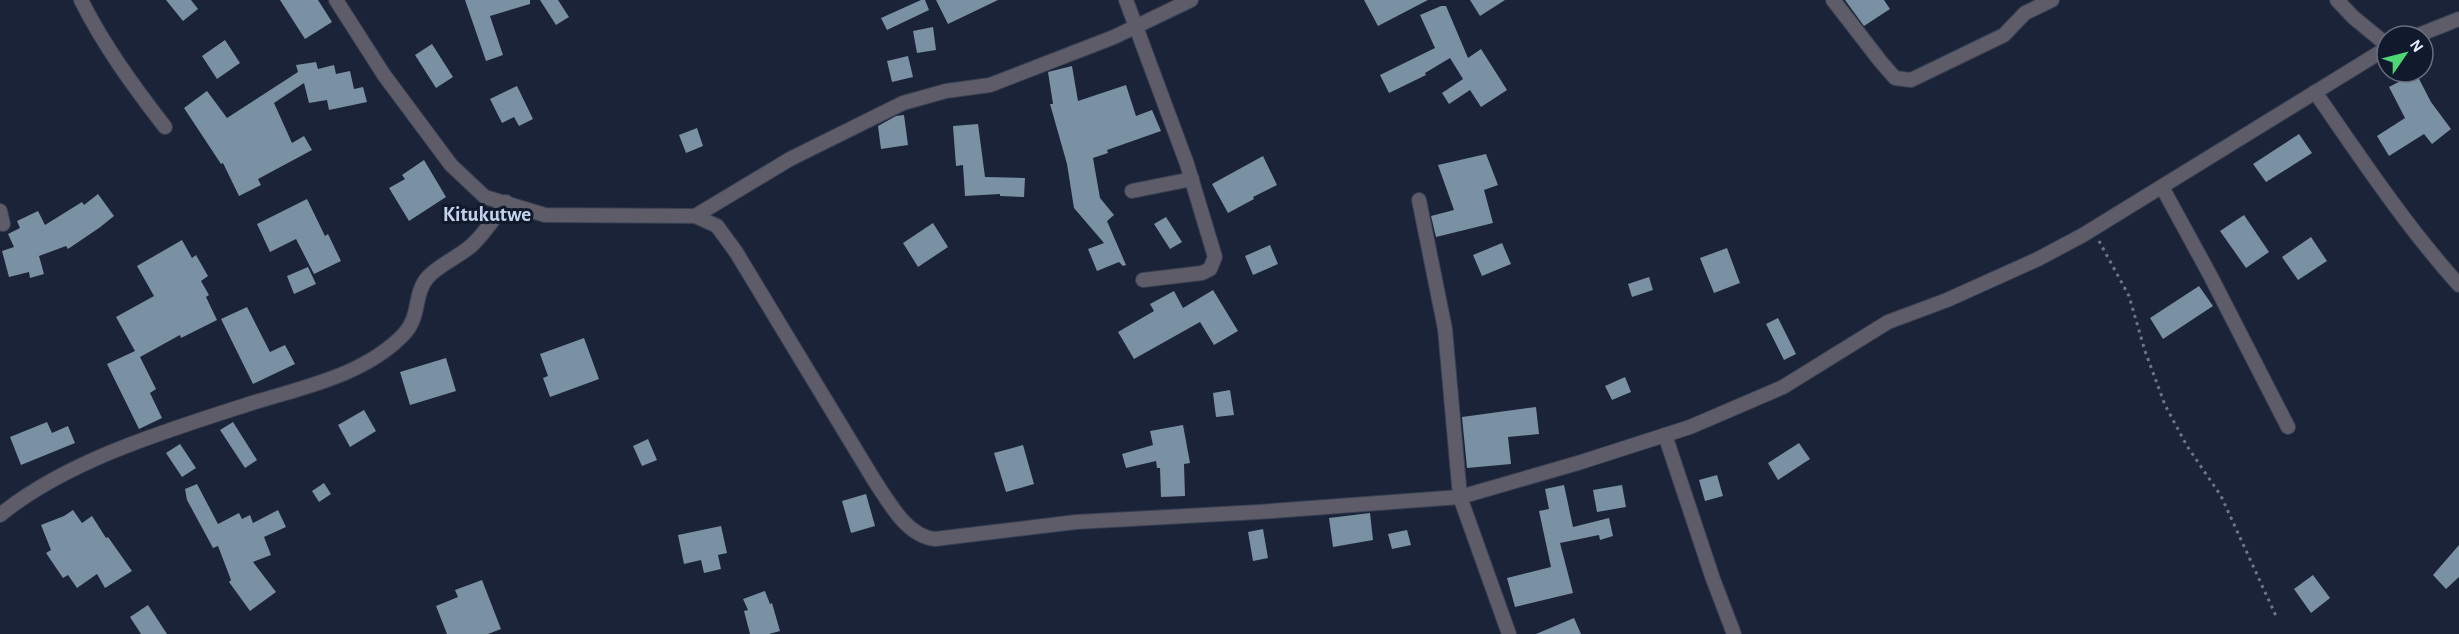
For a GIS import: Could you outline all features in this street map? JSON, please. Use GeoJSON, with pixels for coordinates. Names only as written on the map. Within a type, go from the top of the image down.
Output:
{"type":"FeatureCollection","features":[{"type":"Feature","properties":{"kind":"street"},"geometry":{"type":"LineString","coordinates":[[81,0],[95,27],[130,81],[165,127]]}},
{"type":"Feature","properties":{"kind":"street"},"geometry":{"type":"LineString","coordinates":[[336,0],[384,75],[451,165],[485,197],[545,215],[695,216],[717,226],[736,252],[874,480],[898,515],[924,538],[935,539],[1076,522],[1258,512],[1460,497],[1690,427],[1783,387],[1888,322],[2038,259],[2162,187],[2375,54]]}},
{"type":"Feature","properties":{"kind":"street"},"geometry":{"type":"LineString","coordinates":[[1126,0],[1192,180],[1215,257],[1210,269],[1202,273],[1143,280]]}},
{"type":"Feature","properties":{"kind":"street"},"geometry":{"type":"LineString","coordinates":[[695,216],[790,159],[903,103],[946,91],[990,85],[1114,37],[1191,0]]}},
{"type":"Feature","properties":{"kind":"street"},"geometry":{"type":"LineString","coordinates":[[1833,0],[1895,78],[1911,80],[2004,35],[2025,13],[2052,0]]}},
{"type":"Feature","properties":{"kind":"street"},"geometry":{"type":"LineString","coordinates":[[2337,0],[2375,36]]}},
{"type":"Feature","properties":{"kind":"street"},"geometry":{"type":"LineString","coordinates":[[2435,28],[2459,19]]}},
{"type":"Feature","properties":{"kind":"street"},"geometry":{"type":"LineString","coordinates":[[2315,92],[2397,210],[2429,252],[2459,285]]}},
{"type":"Feature","properties":{"kind":"street"},"geometry":{"type":"LineString","coordinates":[[1132,191],[1192,180]]}},
{"type":"Feature","properties":{"kind":"street"},"geometry":{"type":"LineString","coordinates":[[2162,187],[2216,284],[2288,426]]}},
{"type":"Feature","properties":{"kind":"street"},"geometry":{"type":"LineString","coordinates":[[1419,200],[1444,329],[1460,497],[1509,634]]}},
{"type":"Feature","properties":{"kind":"street"},"geometry":{"type":"LineString","coordinates":[[0,515],[15,503],[65,474],[143,439],[348,372],[385,350],[414,322],[420,289],[428,277],[472,245],[506,202]]}},
{"type":"Feature","properties":{"kind":"street"},"geometry":{"type":"LineString","coordinates":[[1665,435],[1713,579],[1734,634]]}},
{"type":"Feature","properties":{"kind":"path"},"geometry":{"type":"LineString","coordinates":[[2092,229],[2129,296],[2145,351],[2165,405],[2187,446],[2222,496],[2276,616]]}},
{"type":"Feature","properties":{"kind":"building"},"geometry":{"type":"Polygon","coordinates":[[[166,0],[191,0],[198,9],[183,21],[166,0]]]}},
{"type":"Feature","properties":{"kind":"building"},"geometry":{"type":"Polygon","coordinates":[[[280,0],[318,0],[332,22],[305,39],[280,0]]]}},
{"type":"Feature","properties":{"kind":"building"},"geometry":{"type":"Polygon","coordinates":[[[465,0],[530,0],[530,4],[490,16],[503,55],[486,61],[465,0]]]}},
{"type":"Feature","properties":{"kind":"building"},"geometry":{"type":"Polygon","coordinates":[[[540,0],[558,0],[569,17],[556,25],[540,0]]]}},
{"type":"Feature","properties":{"kind":"building"},"geometry":{"type":"Polygon","coordinates":[[[925,0],[929,10],[887,30],[881,18],[925,0]]]}},
{"type":"Feature","properties":{"kind":"building"},"geometry":{"type":"Polygon","coordinates":[[[936,0],[998,0],[948,24],[936,0]]]}},
{"type":"Feature","properties":{"kind":"building"},"geometry":{"type":"Polygon","coordinates":[[[1364,0],[1428,0],[1378,26],[1364,0]]]}},
{"type":"Feature","properties":{"kind":"building"},"geometry":{"type":"Polygon","coordinates":[[[1470,0],[1505,0],[1480,16],[1470,0]]]}},
{"type":"Feature","properties":{"kind":"building"},"geometry":{"type":"Polygon","coordinates":[[[1845,0],[1884,0],[1890,9],[1864,26],[1845,0]]]}},
{"type":"Feature","properties":{"kind":"building"},"geometry":{"type":"Polygon","coordinates":[[[1446,6],[1468,58],[1481,49],[1507,90],[1481,107],[1470,90],[1449,104],[1442,93],[1463,79],[1450,58],[1425,73],[1426,75],[1389,93],[1380,75],[1435,48],[1420,15],[1446,6]]]}},
{"type":"Feature","properties":{"kind":"building"},"geometry":{"type":"Polygon","coordinates":[[[933,27],[936,50],[917,53],[913,31],[933,27]]]}},
{"type":"Feature","properties":{"kind":"building"},"geometry":{"type":"Polygon","coordinates":[[[225,40],[240,63],[217,79],[202,56],[225,40]]]}},
{"type":"Feature","properties":{"kind":"building"},"geometry":{"type":"Polygon","coordinates":[[[432,44],[453,77],[436,88],[415,55],[432,44]]]}},
{"type":"Feature","properties":{"kind":"building"},"geometry":{"type":"Polygon","coordinates":[[[908,56],[913,77],[892,82],[887,61],[908,56]]]}},
{"type":"Feature","properties":{"kind":"building"},"geometry":{"type":"Polygon","coordinates":[[[316,62],[318,69],[334,65],[336,74],[350,71],[354,89],[363,87],[367,102],[329,110],[327,100],[309,103],[304,83],[274,103],[292,143],[304,136],[312,150],[258,179],[261,185],[239,196],[223,163],[221,164],[184,108],[207,91],[227,118],[298,72],[296,65],[316,62]]]}},
{"type":"Feature","properties":{"kind":"building"},"geometry":{"type":"Polygon","coordinates":[[[1072,66],[1078,101],[1126,85],[1136,116],[1152,110],[1161,131],[1107,150],[1108,153],[1093,158],[1100,198],[1114,215],[1107,221],[1126,265],[1123,266],[1119,262],[1097,271],[1088,249],[1104,243],[1074,208],[1067,164],[1050,104],[1053,104],[1048,72],[1072,66]]]}},
{"type":"Feature","properties":{"kind":"building"},"geometry":{"type":"Polygon","coordinates":[[[2395,84],[2422,84],[2431,102],[2451,129],[2432,144],[2424,134],[2389,156],[2377,136],[2405,118],[2389,87],[2395,84]]]}},
{"type":"Feature","properties":{"kind":"building"},"geometry":{"type":"Polygon","coordinates":[[[517,86],[533,119],[519,126],[514,117],[502,123],[490,99],[517,86]]]}},
{"type":"Feature","properties":{"kind":"building"},"geometry":{"type":"Polygon","coordinates":[[[904,115],[908,145],[881,149],[878,126],[896,116],[904,115]]]}},
{"type":"Feature","properties":{"kind":"building"},"geometry":{"type":"Polygon","coordinates":[[[978,124],[985,177],[1025,178],[1024,197],[1000,196],[1000,194],[965,196],[963,165],[956,166],[953,126],[978,124]]]}},
{"type":"Feature","properties":{"kind":"building"},"geometry":{"type":"Polygon","coordinates":[[[697,128],[703,146],[686,153],[679,135],[697,128]]]}},
{"type":"Feature","properties":{"kind":"building"},"geometry":{"type":"Polygon","coordinates":[[[2299,134],[2312,153],[2266,182],[2253,164],[2299,134]]]}},
{"type":"Feature","properties":{"kind":"building"},"geometry":{"type":"Polygon","coordinates":[[[1486,154],[1498,185],[1484,190],[1493,223],[1436,237],[1431,216],[1454,210],[1438,165],[1486,154]]]}},
{"type":"Feature","properties":{"kind":"building"},"geometry":{"type":"Polygon","coordinates":[[[1263,156],[1277,185],[1228,213],[1212,184],[1263,156]]]}},
{"type":"Feature","properties":{"kind":"building"},"geometry":{"type":"Polygon","coordinates":[[[424,160],[446,197],[409,221],[389,188],[405,179],[402,175],[424,160]]]}},
{"type":"Feature","properties":{"kind":"building"},"geometry":{"type":"Polygon","coordinates":[[[98,194],[114,216],[68,249],[66,246],[39,256],[44,274],[30,278],[29,272],[9,277],[2,251],[14,247],[8,234],[20,228],[17,221],[38,211],[45,225],[82,202],[84,205],[98,194]]]}},
{"type":"Feature","properties":{"kind":"building"},"geometry":{"type":"Polygon","coordinates":[[[307,199],[325,236],[328,234],[341,261],[314,274],[296,239],[270,252],[257,224],[307,199]]]}},
{"type":"Feature","properties":{"kind":"building"},"geometry":{"type":"Polygon","coordinates":[[[2244,215],[2269,252],[2246,268],[2220,231],[2244,215]]]}},
{"type":"Feature","properties":{"kind":"building"},"geometry":{"type":"Polygon","coordinates":[[[1166,217],[1182,242],[1170,249],[1154,224],[1166,217]]]}},
{"type":"Feature","properties":{"kind":"building"},"geometry":{"type":"Polygon","coordinates":[[[933,223],[948,247],[918,267],[903,243],[933,223]]]}},
{"type":"Feature","properties":{"kind":"building"},"geometry":{"type":"Polygon","coordinates":[[[2311,237],[2327,261],[2298,280],[2282,257],[2311,237]]]}},
{"type":"Feature","properties":{"kind":"building"},"geometry":{"type":"Polygon","coordinates":[[[182,240],[192,258],[196,255],[208,276],[201,281],[209,295],[206,297],[217,320],[181,338],[180,335],[140,357],[156,389],[150,393],[162,418],[139,429],[107,364],[135,351],[116,317],[154,296],[137,266],[182,240]]]}},
{"type":"Feature","properties":{"kind":"building"},"geometry":{"type":"Polygon","coordinates":[[[1502,243],[1511,264],[1482,276],[1473,255],[1502,243]]]}},
{"type":"Feature","properties":{"kind":"building"},"geometry":{"type":"Polygon","coordinates":[[[1270,245],[1278,264],[1253,275],[1245,256],[1270,245]]]}},
{"type":"Feature","properties":{"kind":"building"},"geometry":{"type":"Polygon","coordinates":[[[1727,248],[1740,283],[1714,293],[1700,258],[1727,248]]]}},
{"type":"Feature","properties":{"kind":"building"},"geometry":{"type":"Polygon","coordinates":[[[308,267],[316,284],[294,294],[287,276],[308,267]]]}},
{"type":"Feature","properties":{"kind":"building"},"geometry":{"type":"Polygon","coordinates":[[[1649,277],[1653,290],[1632,297],[1628,284],[1649,277]]]}},
{"type":"Feature","properties":{"kind":"building"},"geometry":{"type":"Polygon","coordinates":[[[2199,286],[2213,306],[2163,339],[2150,318],[2199,286]]]}},
{"type":"Feature","properties":{"kind":"building"},"geometry":{"type":"Polygon","coordinates":[[[1213,290],[1238,331],[1214,345],[1200,322],[1134,359],[1118,332],[1154,311],[1150,304],[1174,291],[1183,308],[1213,290]]]}},
{"type":"Feature","properties":{"kind":"building"},"geometry":{"type":"Polygon","coordinates":[[[247,307],[270,352],[285,345],[295,364],[253,384],[221,319],[247,307]]]}},
{"type":"Feature","properties":{"kind":"building"},"geometry":{"type":"Polygon","coordinates":[[[1778,318],[1796,354],[1784,360],[1766,324],[1778,318]]]}},
{"type":"Feature","properties":{"kind":"building"},"geometry":{"type":"Polygon","coordinates":[[[584,338],[599,379],[550,397],[543,378],[548,376],[540,354],[584,338]]]}},
{"type":"Feature","properties":{"kind":"building"},"geometry":{"type":"Polygon","coordinates":[[[446,358],[456,391],[410,405],[400,372],[446,358]]]}},
{"type":"Feature","properties":{"kind":"building"},"geometry":{"type":"Polygon","coordinates":[[[1625,377],[1631,392],[1612,400],[1605,386],[1625,377]]]}},
{"type":"Feature","properties":{"kind":"building"},"geometry":{"type":"Polygon","coordinates":[[[1230,390],[1234,415],[1216,417],[1213,393],[1230,390]]]}},
{"type":"Feature","properties":{"kind":"building"},"geometry":{"type":"Polygon","coordinates":[[[1536,407],[1539,434],[1508,437],[1511,464],[1467,468],[1462,417],[1536,407]]]}},
{"type":"Feature","properties":{"kind":"building"},"geometry":{"type":"Polygon","coordinates":[[[364,410],[376,431],[350,447],[338,425],[364,410]]]}},
{"type":"Feature","properties":{"kind":"building"},"geometry":{"type":"Polygon","coordinates":[[[47,422],[52,433],[68,426],[75,443],[21,465],[10,437],[47,422]]]}},
{"type":"Feature","properties":{"kind":"building"},"geometry":{"type":"Polygon","coordinates":[[[233,422],[257,460],[245,468],[220,430],[233,422]]]}},
{"type":"Feature","properties":{"kind":"building"},"geometry":{"type":"Polygon","coordinates":[[[1183,425],[1190,463],[1184,464],[1185,496],[1161,497],[1160,468],[1157,468],[1156,461],[1126,468],[1122,454],[1153,445],[1150,431],[1183,425]]]}},
{"type":"Feature","properties":{"kind":"building"},"geometry":{"type":"Polygon","coordinates":[[[648,439],[657,460],[642,466],[633,446],[648,439]]]}},
{"type":"Feature","properties":{"kind":"building"},"geometry":{"type":"Polygon","coordinates":[[[1799,443],[1810,459],[1778,480],[1768,463],[1799,443]]]}},
{"type":"Feature","properties":{"kind":"building"},"geometry":{"type":"Polygon","coordinates":[[[180,444],[196,468],[182,477],[166,453],[180,444]]]}},
{"type":"Feature","properties":{"kind":"building"},"geometry":{"type":"Polygon","coordinates":[[[1023,445],[1034,484],[1006,492],[994,453],[1023,445]]]}},
{"type":"Feature","properties":{"kind":"building"},"geometry":{"type":"Polygon","coordinates":[[[1717,475],[1723,496],[1705,501],[1699,480],[1717,475]]]}},
{"type":"Feature","properties":{"kind":"building"},"geometry":{"type":"Polygon","coordinates":[[[324,483],[331,494],[319,502],[312,491],[324,483]]]}},
{"type":"Feature","properties":{"kind":"building"},"geometry":{"type":"Polygon","coordinates":[[[197,484],[218,524],[239,513],[242,519],[250,515],[253,523],[278,510],[286,527],[264,537],[271,555],[253,562],[276,592],[250,611],[229,582],[231,580],[218,546],[213,548],[187,500],[185,489],[197,484]]]}},
{"type":"Feature","properties":{"kind":"building"},"geometry":{"type":"Polygon","coordinates":[[[1564,485],[1573,527],[1609,518],[1613,536],[1600,540],[1599,535],[1560,543],[1573,593],[1515,607],[1507,578],[1551,567],[1539,511],[1549,509],[1545,489],[1564,485]]]}},
{"type":"Feature","properties":{"kind":"building"},"geometry":{"type":"Polygon","coordinates":[[[1622,485],[1626,507],[1597,512],[1593,490],[1622,485]]]}},
{"type":"Feature","properties":{"kind":"building"},"geometry":{"type":"Polygon","coordinates":[[[866,494],[875,526],[851,533],[842,501],[866,494]]]}},
{"type":"Feature","properties":{"kind":"building"},"geometry":{"type":"Polygon","coordinates":[[[73,510],[82,523],[92,516],[132,571],[105,588],[97,574],[77,588],[68,575],[63,578],[46,553],[51,550],[41,525],[73,510]]]}},
{"type":"Feature","properties":{"kind":"building"},"geometry":{"type":"Polygon","coordinates":[[[1370,513],[1373,540],[1333,547],[1329,518],[1370,513]]]}},
{"type":"Feature","properties":{"kind":"building"},"geometry":{"type":"Polygon","coordinates":[[[721,526],[727,553],[718,555],[721,569],[704,573],[701,560],[684,564],[678,535],[721,526]]]}},
{"type":"Feature","properties":{"kind":"building"},"geometry":{"type":"Polygon","coordinates":[[[1263,529],[1268,558],[1253,561],[1248,532],[1263,529]]]}},
{"type":"Feature","properties":{"kind":"building"},"geometry":{"type":"Polygon","coordinates":[[[1407,530],[1411,545],[1392,549],[1388,534],[1407,530]]]}},
{"type":"Feature","properties":{"kind":"building"},"geometry":{"type":"Polygon","coordinates":[[[2459,545],[2459,577],[2446,589],[2433,575],[2459,545]]]}},
{"type":"Feature","properties":{"kind":"building"},"geometry":{"type":"Polygon","coordinates":[[[2313,575],[2330,598],[2311,613],[2294,589],[2313,575]]]}},
{"type":"Feature","properties":{"kind":"building"},"geometry":{"type":"Polygon","coordinates":[[[482,580],[501,629],[488,634],[447,634],[436,606],[458,597],[455,590],[482,580]]]}},
{"type":"Feature","properties":{"kind":"building"},"geometry":{"type":"Polygon","coordinates":[[[765,591],[770,604],[772,603],[780,631],[769,634],[750,634],[744,611],[748,610],[743,599],[765,591]]]}},
{"type":"Feature","properties":{"kind":"building"},"geometry":{"type":"Polygon","coordinates":[[[148,605],[167,634],[141,634],[130,617],[148,605]]]}},
{"type":"Feature","properties":{"kind":"building"},"geometry":{"type":"Polygon","coordinates":[[[1574,618],[1581,634],[1536,634],[1574,618]]]}},
{"type":"Feature","properties":{"kind":"district","name":"Kitukutwe"},"geometry":{"type":"Point","coordinates":[487,214]}}]}
